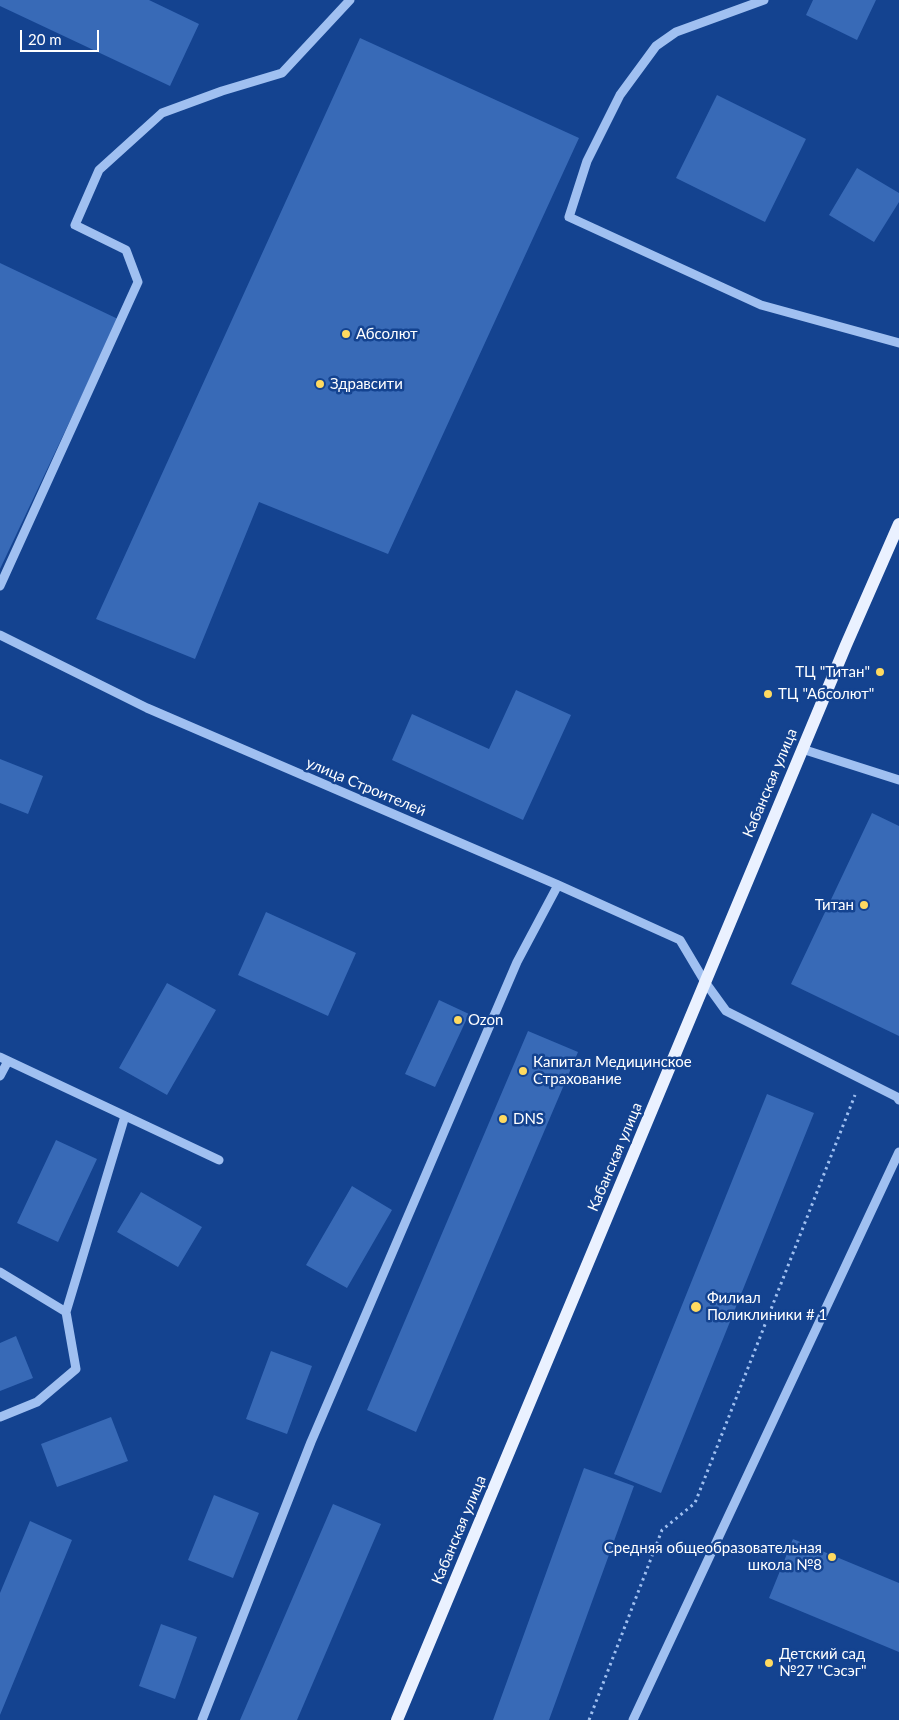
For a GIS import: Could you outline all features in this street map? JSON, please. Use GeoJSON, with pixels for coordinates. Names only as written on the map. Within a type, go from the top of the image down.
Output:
{"type":"FeatureCollection","features":[{"type":"Feature","properties":{"kind":"main road","name":"Кабанская улица"},"geometry":{"type":"LineString","coordinates":[[397,1720],[871,584],[899,524]]}},
{"type":"Feature","properties":{"kind":"street"},"geometry":{"type":"LineString","coordinates":[[0,586],[138,282],[126,250],[75,225],[99,170],[162,113],[282,73],[350,0]]}},
{"type":"Feature","properties":{"kind":"street"},"geometry":{"type":"LineString","coordinates":[[764,0],[676,32],[656,46],[620,95],[587,161],[569,217],[761,305],[899,343]]}},
{"type":"Feature","properties":{"kind":"street","name":"улица Строителей"},"geometry":{"type":"LineString","coordinates":[[0,635],[147,708],[558,885],[680,940],[705,982],[726,1012],[897,1097],[899,1100]]}},
{"type":"Feature","properties":{"kind":"street"},"geometry":{"type":"LineString","coordinates":[[802,749],[899,780]]}},
{"type":"Feature","properties":{"kind":"street"},"geometry":{"type":"LineString","coordinates":[[202,1720],[311,1442],[517,962],[558,885]]}},
{"type":"Feature","properties":{"kind":"street"},"geometry":{"type":"LineString","coordinates":[[0,1076],[4,1059],[219,1160]]}},
{"type":"Feature","properties":{"kind":"street"},"geometry":{"type":"LineString","coordinates":[[0,1417],[37,1402],[76,1369],[66,1312],[125,1116]]}},
{"type":"Feature","properties":{"kind":"street"},"geometry":{"type":"LineString","coordinates":[[634,1720],[899,1152]]}},
{"type":"Feature","properties":{"kind":"street"},"geometry":{"type":"LineString","coordinates":[[0,1272],[66,1312]]}},
{"type":"Feature","properties":{"kind":"path"},"geometry":{"type":"LineString","coordinates":[[589,1720],[662,1530],[695,1503],[861,1079]]}},
{"type":"Feature","properties":{"kind":"building"},"geometry":{"type":"Polygon","coordinates":[[[0,0],[149,0],[199,24],[170,86],[0,6],[0,0]]]}},
{"type":"Feature","properties":{"kind":"building"},"geometry":{"type":"Polygon","coordinates":[[[813,0],[876,0],[857,40],[806,15],[813,0]]]}},
{"type":"Feature","properties":{"kind":"building"},"geometry":{"type":"Polygon","coordinates":[[[360,38],[579,138],[388,554],[259,502],[195,659],[96,619],[360,38]]]}},
{"type":"Feature","properties":{"kind":"building"},"geometry":{"type":"Polygon","coordinates":[[[717,95],[806,139],[765,222],[676,178],[717,95]]]}},
{"type":"Feature","properties":{"kind":"building"},"geometry":{"type":"Polygon","coordinates":[[[857,168],[899,193],[899,202],[874,242],[829,215],[857,168]]]}},
{"type":"Feature","properties":{"kind":"building"},"geometry":{"type":"Polygon","coordinates":[[[0,263],[118,319],[0,569],[0,263]]]}},
{"type":"Feature","properties":{"kind":"building"},"geometry":{"type":"Polygon","coordinates":[[[516,690],[571,715],[523,820],[392,760],[412,714],[489,749],[516,690]]]}},
{"type":"Feature","properties":{"kind":"building"},"geometry":{"type":"Polygon","coordinates":[[[0,759],[43,776],[28,814],[0,803],[0,759]]]}},
{"type":"Feature","properties":{"kind":"building","name":"Титан"},"geometry":{"type":"Polygon","coordinates":[[[872,813],[899,826],[899,1036],[791,984],[872,813]]]}},
{"type":"Feature","properties":{"kind":"building"},"geometry":{"type":"Polygon","coordinates":[[[266,912],[356,953],[328,1016],[238,975],[266,912]]]}},
{"type":"Feature","properties":{"kind":"building"},"geometry":{"type":"Polygon","coordinates":[[[167,983],[216,1010],[167,1095],[119,1068],[167,983]]]}},
{"type":"Feature","properties":{"kind":"building"},"geometry":{"type":"Polygon","coordinates":[[[439,1000],[469,1014],[435,1087],[405,1074],[439,1000]]]}},
{"type":"Feature","properties":{"kind":"building"},"geometry":{"type":"Polygon","coordinates":[[[528,1031],[578,1052],[416,1432],[367,1410],[528,1031]]]}},
{"type":"Feature","properties":{"kind":"building"},"geometry":{"type":"Polygon","coordinates":[[[767,1094],[814,1113],[661,1493],[614,1474],[767,1094]]]}},
{"type":"Feature","properties":{"kind":"building"},"geometry":{"type":"Polygon","coordinates":[[[56,1140],[97,1159],[58,1242],[17,1223],[56,1140]]]}},
{"type":"Feature","properties":{"kind":"building"},"geometry":{"type":"Polygon","coordinates":[[[352,1186],[392,1210],[347,1288],[306,1265],[352,1186]]]}},
{"type":"Feature","properties":{"kind":"building"},"geometry":{"type":"Polygon","coordinates":[[[141,1192],[202,1227],[178,1267],[117,1232],[141,1192]]]}},
{"type":"Feature","properties":{"kind":"building"},"geometry":{"type":"Polygon","coordinates":[[[16,1336],[33,1378],[0,1391],[0,1343],[16,1336]]]}},
{"type":"Feature","properties":{"kind":"building"},"geometry":{"type":"Polygon","coordinates":[[[271,1351],[312,1366],[287,1434],[246,1419],[271,1351]]]}},
{"type":"Feature","properties":{"kind":"building"},"geometry":{"type":"Polygon","coordinates":[[[111,1417],[128,1461],[57,1487],[41,1444],[111,1417]]]}},
{"type":"Feature","properties":{"kind":"building"},"geometry":{"type":"Polygon","coordinates":[[[584,1468],[634,1486],[549,1720],[493,1720],[584,1468]]]}},
{"type":"Feature","properties":{"kind":"building"},"geometry":{"type":"Polygon","coordinates":[[[214,1495],[259,1513],[233,1578],[188,1560],[214,1495]]]}},
{"type":"Feature","properties":{"kind":"building"},"geometry":{"type":"Polygon","coordinates":[[[333,1504],[381,1524],[297,1720],[240,1720],[333,1504]]]}},
{"type":"Feature","properties":{"kind":"building"},"geometry":{"type":"Polygon","coordinates":[[[30,1521],[72,1540],[0,1715],[0,1593],[30,1521]]]}},
{"type":"Feature","properties":{"kind":"building"},"geometry":{"type":"Polygon","coordinates":[[[793,1539],[899,1583],[899,1652],[769,1598],[793,1539]]]}},
{"type":"Feature","properties":{"kind":"building"},"geometry":{"type":"Polygon","coordinates":[[[161,1624],[197,1637],[175,1699],[139,1686],[161,1624]]]}},
{"type":"Feature","properties":{"kind":"place","name":"Абсолют"},"geometry":{"type":"Point","coordinates":[346,334]}},
{"type":"Feature","properties":{"kind":"place","name":"Здравсити"},"geometry":{"type":"Point","coordinates":[320,384]}},
{"type":"Feature","properties":{"kind":"place","name":"ТЦ \"Титан\""},"geometry":{"type":"Point","coordinates":[880,672]}},
{"type":"Feature","properties":{"kind":"place","name":"ТЦ \"Абсолют\""},"geometry":{"type":"Point","coordinates":[768,694]}},
{"type":"Feature","properties":{"kind":"place","name":"Титан"},"geometry":{"type":"Point","coordinates":[864,905]}},
{"type":"Feature","properties":{"kind":"place","name":"Ozon"},"geometry":{"type":"Point","coordinates":[458,1020]}},
{"type":"Feature","properties":{"kind":"place","name":"Капитал Медицинское Страхование"},"geometry":{"type":"Point","coordinates":[523,1071]}},
{"type":"Feature","properties":{"kind":"place","name":"DNS"},"geometry":{"type":"Point","coordinates":[503,1119]}},
{"type":"Feature","properties":{"kind":"place","name":"Филиал Поликлиники # 1"},"geometry":{"type":"Point","coordinates":[696,1307]}},
{"type":"Feature","properties":{"kind":"place","name":"Средняя общеобразовательная школа №8"},"geometry":{"type":"Point","coordinates":[832,1557]}},
{"type":"Feature","properties":{"kind":"place","name":"Детский сад №27 \"Сэсэг\""},"geometry":{"type":"Point","coordinates":[769,1663]}}]}
